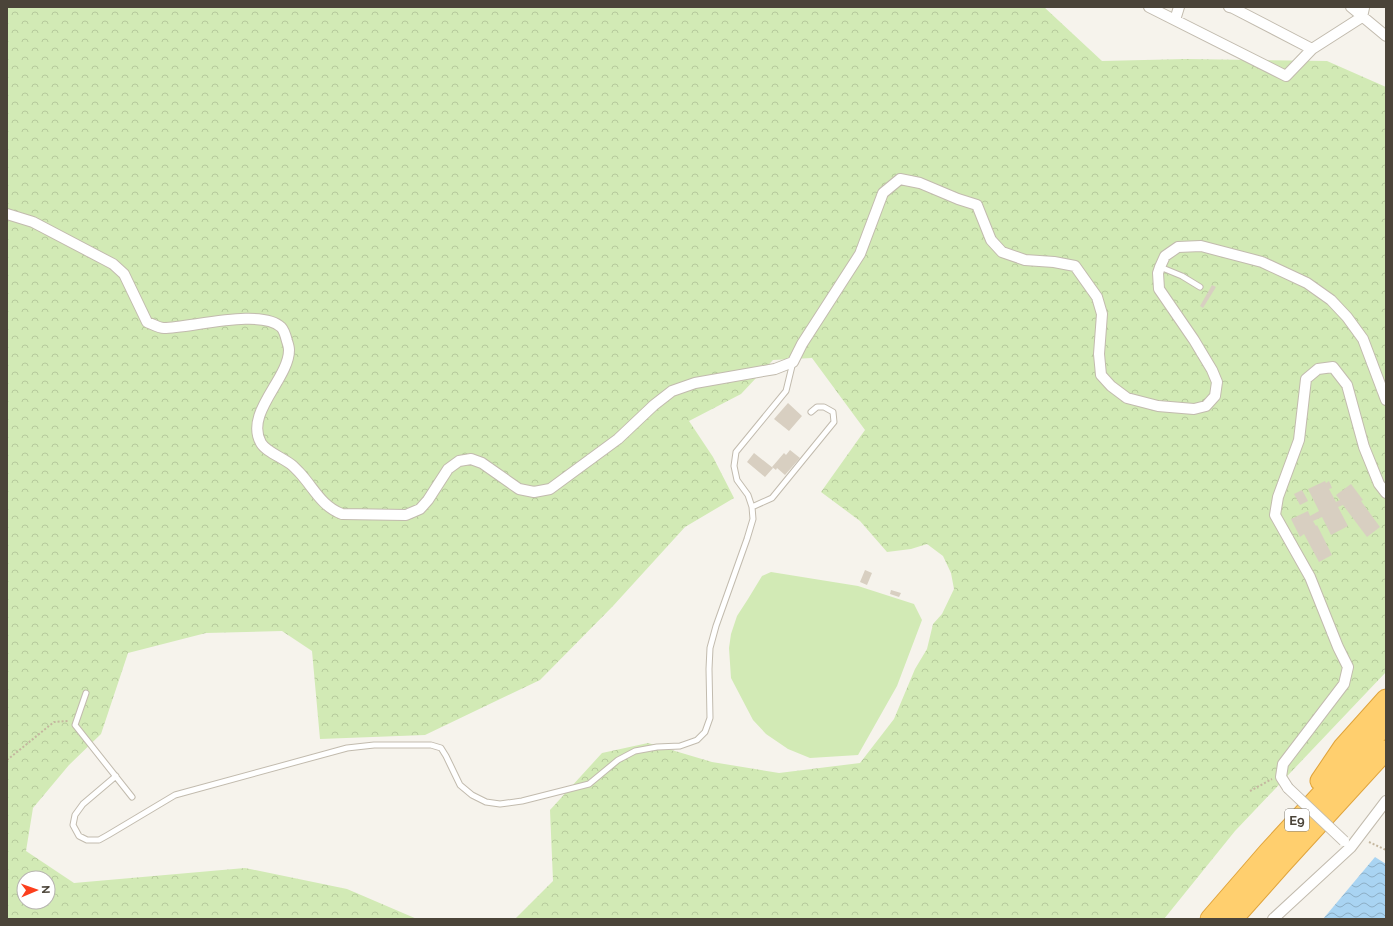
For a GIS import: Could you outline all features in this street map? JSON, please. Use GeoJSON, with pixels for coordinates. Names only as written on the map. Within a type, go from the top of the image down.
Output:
{"type":"FeatureCollection","features":[{"type":"Feature","properties":{"kind":"highway"},"geometry":{"type":"LineString","coordinates":[[1290,828],[1342,747],[1386,699]]}},
{"type":"Feature","properties":{"kind":"highway","name":"E9"},"geometry":{"type":"LineString","coordinates":[[1210,919],[1268,852],[1386,724]]}},
{"type":"Feature","properties":{"kind":"highway","name":"E9"},"geometry":{"type":"LineString","coordinates":[[1233,919],[1386,750]]}},
{"type":"Feature","properties":{"kind":"highway"},"geometry":{"type":"LineString","coordinates":[[1236,919],[1386,766]]}},
{"type":"Feature","properties":{"kind":"street"},"geometry":{"type":"LineString","coordinates":[[1150,7],[1286,76],[1312,49],[1363,12]]}},
{"type":"Feature","properties":{"kind":"street"},"geometry":{"type":"LineString","coordinates":[[1175,20],[1179,7]]}},
{"type":"Feature","properties":{"kind":"street"},"geometry":{"type":"LineString","coordinates":[[1229,7],[1312,49]]}},
{"type":"Feature","properties":{"kind":"street"},"geometry":{"type":"LineString","coordinates":[[1351,7],[1363,12],[1386,36]]}},
{"type":"Feature","properties":{"kind":"street"},"geometry":{"type":"LineString","coordinates":[[7,214],[34,222],[113,264],[124,274],[147,322],[163,328],[218,320],[251,319],[268,320],[281,327],[286,337],[289,350],[286,365],[264,406],[258,421],[257,434],[261,444],[292,465],[308,481],[322,501],[333,510],[342,514],[406,515],[420,509],[448,469],[459,461],[471,459],[482,463],[519,489],[534,492],[550,490],[618,439],[654,405],[672,391],[695,383],[775,369],[793,362],[802,344],[860,254],[883,193],[900,179],[920,183],[958,199],[977,205],[991,240],[1002,252],[1025,260],[1054,262],[1075,266],[1097,297],[1102,314],[1099,354],[1101,375],[1111,386],[1126,398],[1158,406],[1194,409],[1206,406],[1215,396],[1217,382],[1212,370],[1159,288],[1158,273],[1165,256],[1178,247],[1200,246],[1262,262],[1307,283],[1331,300],[1347,317],[1363,339],[1386,400]]}},
{"type":"Feature","properties":{"kind":"street"},"geometry":{"type":"LineString","coordinates":[[1348,844],[1288,788],[1281,777],[1283,764],[1344,684],[1348,667],[1338,647],[1310,576],[1275,515],[1278,497],[1299,440],[1306,379],[1318,369],[1333,367],[1347,385],[1364,447],[1379,484],[1386,494]]}},
{"type":"Feature","properties":{"kind":"street"},"geometry":{"type":"LineString","coordinates":[[1273,919],[1348,844],[1359,837],[1386,801]]}},
{"type":"Feature","properties":{"kind":"lane"},"geometry":{"type":"LineString","coordinates":[[1160,267],[1182,276],[1200,287]]}},
{"type":"Feature","properties":{"kind":"lane"},"geometry":{"type":"LineString","coordinates":[[116,776],[83,804],[75,815],[73,825],[79,836],[86,840],[99,840],[176,795],[347,748],[374,745],[431,745],[441,748],[460,785],[472,795],[486,802],[500,804],[522,801],[589,784],[618,760],[635,751],[680,746],[697,740],[705,732],[710,718],[709,669],[712,641],[716,626],[748,539],[753,519],[752,506],[748,495],[736,480],[734,466],[736,452],[786,391],[793,362]]}},
{"type":"Feature","properties":{"kind":"lane"},"geometry":{"type":"LineString","coordinates":[[752,506],[772,498],[834,422],[833,412],[824,407],[817,407],[811,412]]}},
{"type":"Feature","properties":{"kind":"lane"},"geometry":{"type":"LineString","coordinates":[[86,693],[76,725],[132,797]]}},
{"type":"Feature","properties":{"kind":"path"},"geometry":{"type":"LineString","coordinates":[[7,760],[54,722],[68,721],[76,725]]}},
{"type":"Feature","properties":{"kind":"path"},"geometry":{"type":"LineString","coordinates":[[1250,791],[1273,779]]}},
{"type":"Feature","properties":{"kind":"path"},"geometry":{"type":"LineString","coordinates":[[1359,837],[1386,850]]}},
{"type":"Feature","properties":{"kind":"green space"},"geometry":{"type":"Polygon","coordinates":[[[7,7],[1044,7],[1102,61],[1186,59],[1327,61],[1386,87],[1386,672],[1235,831],[1164,919],[515,919],[553,881],[550,810],[602,753],[648,743],[712,762],[779,773],[860,763],[894,719],[915,669],[927,649],[933,624],[942,614],[954,589],[951,573],[943,556],[927,544],[911,549],[887,552],[860,521],[821,492],[865,430],[812,358],[773,360],[741,394],[689,421],[713,457],[734,498],[685,527],[613,606],[540,680],[425,735],[320,739],[312,651],[282,631],[206,633],[128,653],[101,734],[69,765],[33,808],[26,851],[54,870],[16,870],[16,910],[56,910],[56,871],[74,883],[245,868],[347,889],[417,919],[7,919],[7,7]]]}},
{"type":"Feature","properties":{"kind":"green space"},"geometry":{"type":"Polygon","coordinates":[[[771,572],[858,586],[914,604],[922,620],[897,686],[858,755],[810,758],[788,749],[766,734],[753,720],[731,678],[729,648],[731,634],[737,616],[762,576],[771,572]]]}},
{"type":"Feature","properties":{"kind":"water"},"geometry":{"type":"Polygon","coordinates":[[[1375,857],[1386,864],[1386,919],[1323,919],[1375,857]]]}},
{"type":"Feature","properties":{"kind":"building"},"geometry":{"type":"Polygon","coordinates":[[[1212,285],[1216,287],[1203,308],[1200,306],[1212,285]]]}},
{"type":"Feature","properties":{"kind":"building"},"geometry":{"type":"Polygon","coordinates":[[[788,403],[802,416],[789,431],[774,419],[788,403]]]}},
{"type":"Feature","properties":{"kind":"building"},"geometry":{"type":"Polygon","coordinates":[[[790,450],[800,458],[785,475],[777,468],[776,470],[772,467],[784,453],[786,455],[790,450]]]}},
{"type":"Feature","properties":{"kind":"building"},"geometry":{"type":"Polygon","coordinates":[[[754,453],[773,468],[765,477],[747,462],[754,453]]]}},
{"type":"Feature","properties":{"kind":"building"},"geometry":{"type":"Polygon","coordinates":[[[1325,481],[1326,483],[1329,481],[1332,488],[1329,489],[1336,502],[1340,500],[1336,495],[1351,484],[1363,500],[1361,501],[1380,527],[1367,537],[1343,505],[1338,507],[1348,526],[1331,535],[1322,517],[1313,521],[1316,526],[1317,525],[1332,555],[1319,562],[1304,534],[1300,537],[1291,519],[1308,511],[1310,516],[1319,511],[1308,489],[1325,481]]]}},
{"type":"Feature","properties":{"kind":"building"},"geometry":{"type":"Polygon","coordinates":[[[1302,490],[1308,501],[1300,505],[1294,494],[1302,490]]]}},
{"type":"Feature","properties":{"kind":"building"},"geometry":{"type":"Polygon","coordinates":[[[865,570],[872,573],[867,585],[860,582],[865,570]]]}},
{"type":"Feature","properties":{"kind":"building"},"geometry":{"type":"Polygon","coordinates":[[[891,590],[901,593],[899,597],[890,594],[891,590]]]}}]}
